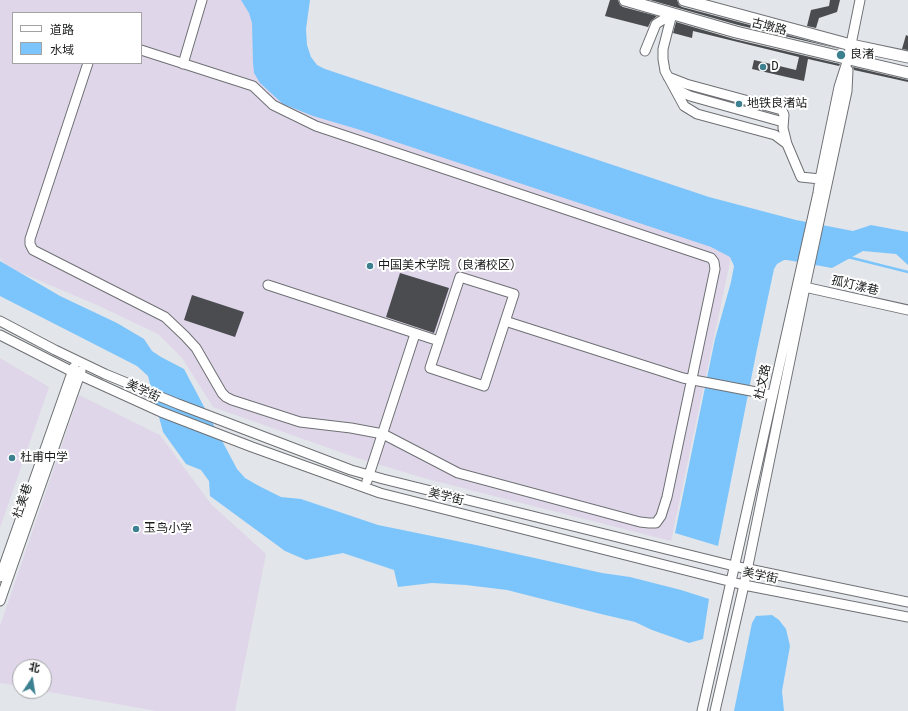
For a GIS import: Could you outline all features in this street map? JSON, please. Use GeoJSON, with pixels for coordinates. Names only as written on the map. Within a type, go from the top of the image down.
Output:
{"type":"FeatureCollection","features":[{"type":"Feature","properties":{"kind":"main road","name":"古墩路"},"geometry":{"type":"LineString","coordinates":[[625,0],[736,32],[848,60],[908,73]]}},
{"type":"Feature","properties":{"kind":"main road","name":"古墩路"},"geometry":{"type":"LineString","coordinates":[[684,0],[851,45],[908,57]]}},
{"type":"Feature","properties":{"kind":"street"},"geometry":{"type":"LineString","coordinates":[[183,64],[202,0]]}},
{"type":"Feature","properties":{"kind":"street","name":"杜文路"},"geometry":{"type":"LineString","coordinates":[[821,194],[820,179],[839,87],[848,60],[860,0]]}},
{"type":"Feature","properties":{"kind":"street"},"geometry":{"type":"LineString","coordinates":[[645,51],[656,24],[672,14]]}},
{"type":"Feature","properties":{"kind":"street"},"geometry":{"type":"LineString","coordinates":[[672,14],[663,59],[665,71],[684,106],[697,114],[775,135],[787,144]]}},
{"type":"Feature","properties":{"kind":"street"},"geometry":{"type":"LineString","coordinates":[[88,64],[30,239],[30,244],[33,250],[165,317],[196,348],[226,397],[300,422],[351,428],[383,434],[458,473],[640,522],[649,524],[656,522],[661,516],[667,497],[715,269],[714,262],[711,258],[316,126],[273,105],[253,86],[142,50]]}},
{"type":"Feature","properties":{"kind":"street","name":"杜文路"},"geometry":{"type":"LineString","coordinates":[[715,711],[744,585],[803,276],[821,194],[847,91],[848,60]]}},
{"type":"Feature","properties":{"kind":"street"},"geometry":{"type":"LineString","coordinates":[[668,77],[686,84],[782,110],[784,115],[783,128],[787,144],[801,177],[820,179]]}},
{"type":"Feature","properties":{"kind":"street"},"geometry":{"type":"LineString","coordinates":[[675,89],[690,96],[783,122]]}},
{"type":"Feature","properties":{"kind":"street"},"geometry":{"type":"LineString","coordinates":[[460,277],[514,294],[484,386],[430,368],[439,341],[460,277]]}},
{"type":"Feature","properties":{"kind":"street"},"geometry":{"type":"LineString","coordinates":[[268,285],[439,341]]}},
{"type":"Feature","properties":{"kind":"street","name":"杜文路"},"geometry":{"type":"LineString","coordinates":[[702,711],[772,395],[801,286]]}},
{"type":"Feature","properties":{"kind":"street","name":"孤灯漾巷"},"geometry":{"type":"LineString","coordinates":[[801,286],[908,310]]}},
{"type":"Feature","properties":{"kind":"street"},"geometry":{"type":"LineString","coordinates":[[505,321],[675,375],[772,395]]}},
{"type":"Feature","properties":{"kind":"street","name":"美学街"},"geometry":{"type":"LineString","coordinates":[[0,322],[80,362],[178,404],[351,470],[734,566],[908,602]]}},
{"type":"Feature","properties":{"kind":"street","name":"美学街"},"geometry":{"type":"LineString","coordinates":[[0,334],[76,374],[161,412],[252,447],[380,493],[731,582],[908,617]]}},
{"type":"Feature","properties":{"kind":"street"},"geometry":{"type":"LineString","coordinates":[[365,488],[415,334]]}},
{"type":"Feature","properties":{"kind":"street","name":"杜美巷"},"geometry":{"type":"LineString","coordinates":[[0,601],[80,362]]}},
{"type":"Feature","properties":{"kind":"street","name":"杜美巷"},"geometry":{"type":"LineString","coordinates":[[0,577],[76,374]]}},
{"type":"Feature","properties":{"kind":"shaded area","name":"中国美术学院（良渚校区）"},"geometry":{"type":"Polygon","coordinates":[[[0,0],[258,0],[265,77],[733,248],[671,541],[427,479],[354,457],[213,407],[182,358],[158,334],[97,305],[17,271],[3,262],[0,258],[0,0]]]}},
{"type":"Feature","properties":{"kind":"shaded area","name":"杜甫中学"},"geometry":{"type":"Polygon","coordinates":[[[0,358],[49,387],[0,528],[0,358]]]}},
{"type":"Feature","properties":{"kind":"shaded area","name":"玉鸟小学"},"geometry":{"type":"Polygon","coordinates":[[[79,395],[160,435],[211,504],[266,554],[235,711],[156,711],[52,692],[52,659],[12,659],[12,685],[0,683],[0,626],[79,395]]]}},
{"type":"Feature","properties":{"kind":"water"},"geometry":{"type":"Polygon","coordinates":[[[241,0],[310,0],[306,29],[307,45],[311,57],[317,65],[325,69],[709,197],[796,220],[853,231],[871,225],[908,232],[908,265],[896,254],[863,251],[832,268],[787,260],[777,264],[774,269],[757,349],[718,546],[675,533],[715,339],[731,282],[734,266],[730,257],[711,247],[357,129],[313,116],[283,104],[260,83],[254,73],[252,23],[249,13],[241,0]]]}},
{"type":"Feature","properties":{"kind":"water"},"geometry":{"type":"Polygon","coordinates":[[[0,261],[60,296],[117,323],[144,339],[152,351],[184,369],[237,469],[245,478],[259,486],[281,497],[301,499],[378,525],[602,573],[630,577],[709,599],[703,639],[689,643],[652,630],[635,622],[507,590],[432,583],[398,587],[394,570],[343,553],[306,560],[285,551],[210,496],[209,481],[201,470],[186,464],[163,432],[148,376],[137,366],[0,296],[0,261]]]}},
{"type":"Feature","properties":{"kind":"water"},"geometry":{"type":"Polygon","coordinates":[[[772,615],[779,620],[786,629],[790,646],[782,691],[784,711],[734,711],[752,623],[756,616],[772,615]]]}},
{"type":"Feature","properties":{"kind":"building"},"geometry":{"type":"Polygon","coordinates":[[[610,0],[618,0],[620,5],[623,7],[657,16],[651,21],[648,27],[605,16],[610,0]]]}},
{"type":"Feature","properties":{"kind":"building"},"geometry":{"type":"Polygon","coordinates":[[[650,0],[677,0],[679,5],[682,7],[844,50],[738,25],[650,0]]]}},
{"type":"Feature","properties":{"kind":"building"},"geometry":{"type":"Polygon","coordinates":[[[830,0],[840,0],[837,12],[819,18],[816,28],[807,26],[811,10],[829,6],[830,0]]]}},
{"type":"Feature","properties":{"kind":"building"},"geometry":{"type":"Polygon","coordinates":[[[676,22],[734,39],[840,64],[839,66],[808,59],[804,81],[752,69],[754,60],[796,70],[799,57],[693,31],[692,38],[673,33],[676,22]]]}},
{"type":"Feature","properties":{"kind":"building"},"geometry":{"type":"Polygon","coordinates":[[[906,35],[908,36],[908,50],[902,49],[906,35]]]}},
{"type":"Feature","properties":{"kind":"building"},"geometry":{"type":"Polygon","coordinates":[[[853,67],[908,80],[908,82],[854,70],[853,67]]]}},
{"type":"Feature","properties":{"kind":"building"},"geometry":{"type":"Polygon","coordinates":[[[400,273],[449,288],[434,333],[386,317],[400,273]]]}},
{"type":"Feature","properties":{"kind":"building"},"geometry":{"type":"Polygon","coordinates":[[[192,295],[244,312],[235,337],[184,320],[192,295]]]}},
{"type":"Feature","properties":{"kind":"waterway"},"geometry":{"type":"LineString","coordinates":[[848,257],[908,272]]}},
{"type":"Feature","properties":{"kind":"place","name":"良渚"},"geometry":{"type":"Point","coordinates":[841,55]}},
{"type":"Feature","properties":{"kind":"place","name":"D"},"geometry":{"type":"Point","coordinates":[763,67]}},
{"type":"Feature","properties":{"kind":"place","name":"地铁良渚站"},"geometry":{"type":"Point","coordinates":[739,104]}},
{"type":"Feature","properties":{"kind":"place","name":"中国美术学院（良渚校区）"},"geometry":{"type":"Point","coordinates":[370,266]}},
{"type":"Feature","properties":{"kind":"place","name":"杜甫中学"},"geometry":{"type":"Point","coordinates":[12,458]}},
{"type":"Feature","properties":{"kind":"place","name":"玉鸟小学"},"geometry":{"type":"Point","coordinates":[136,529]}}]}
